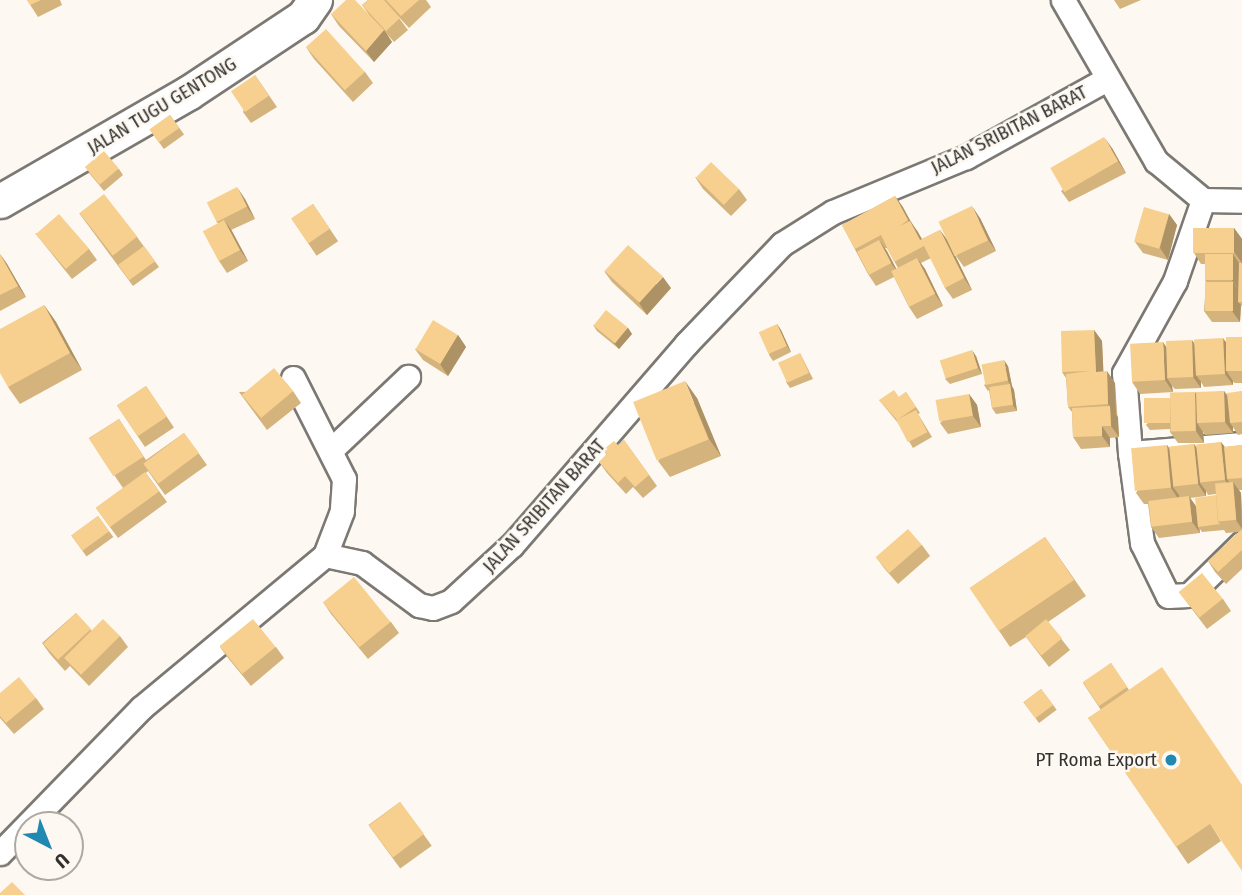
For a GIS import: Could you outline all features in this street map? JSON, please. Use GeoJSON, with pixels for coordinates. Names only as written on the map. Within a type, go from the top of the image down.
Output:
{"type":"FeatureCollection","features":[{"type":"Feature","properties":{"kind":"main road","name":"JALAN TUGU GENTONG"},"geometry":{"type":"LineString","coordinates":[[0,201],[188,93],[303,17],[315,0]]}},
{"type":"Feature","properties":{"kind":"street"},"geometry":{"type":"LineString","coordinates":[[1063,0],[1105,80],[1156,161],[1203,200],[1242,201]]}},
{"type":"Feature","properties":{"kind":"street","name":"JALAN SRIBITAN BARAT"},"geometry":{"type":"LineString","coordinates":[[325,555],[362,563],[419,605],[433,608],[452,601],[512,545],[686,344],[782,244],[833,212],[967,157],[1105,80]]}},
{"type":"Feature","properties":{"kind":"street"},"geometry":{"type":"LineString","coordinates":[[1203,200],[1175,281],[1137,345],[1124,373],[1130,453],[1142,543],[1168,596],[1189,595],[1242,543]]}},
{"type":"Feature","properties":{"kind":"street"},"geometry":{"type":"LineString","coordinates":[[1137,345],[1163,344]]}},
{"type":"Feature","properties":{"kind":"street"},"geometry":{"type":"LineString","coordinates":[[332,449],[408,377]]}},
{"type":"Feature","properties":{"kind":"street"},"geometry":{"type":"LineString","coordinates":[[0,853],[141,708],[325,555],[342,510],[344,480],[332,449],[293,378]]}},
{"type":"Feature","properties":{"kind":"street"},"geometry":{"type":"LineString","coordinates":[[1130,453],[1242,444]]}},
{"type":"Feature","properties":{"kind":"building"},"geometry":{"type":"Polygon","coordinates":[[[27,0],[41,0],[30,5],[27,0]]]}},
{"type":"Feature","properties":{"kind":"building"},"geometry":{"type":"Polygon","coordinates":[[[346,0],[355,0],[384,30],[366,51],[331,14],[346,0]]]}},
{"type":"Feature","properties":{"kind":"building"},"geometry":{"type":"Polygon","coordinates":[[[368,0],[384,0],[400,18],[386,31],[362,5],[368,0]]]}},
{"type":"Feature","properties":{"kind":"building"},"geometry":{"type":"Polygon","coordinates":[[[386,0],[419,0],[401,16],[386,0]]]}},
{"type":"Feature","properties":{"kind":"building"},"geometry":{"type":"Polygon","coordinates":[[[326,29],[365,72],[345,90],[306,47],[326,29]]]}},
{"type":"Feature","properties":{"kind":"building"},"geometry":{"type":"Polygon","coordinates":[[[255,75],[269,96],[245,112],[231,91],[255,75]]]}},
{"type":"Feature","properties":{"kind":"building"},"geometry":{"type":"Polygon","coordinates":[[[170,115],[179,128],[159,142],[150,129],[170,115]]]}},
{"type":"Feature","properties":{"kind":"building"},"geometry":{"type":"Polygon","coordinates":[[[1104,137],[1118,161],[1064,192],[1050,168],[1104,137]]]}},
{"type":"Feature","properties":{"kind":"building"},"geometry":{"type":"Polygon","coordinates":[[[104,151],[119,169],[100,185],[85,167],[104,151]]]}},
{"type":"Feature","properties":{"kind":"building"},"geometry":{"type":"Polygon","coordinates":[[[711,162],[739,189],[724,205],[696,178],[711,162]]]}},
{"type":"Feature","properties":{"kind":"building"},"geometry":{"type":"Polygon","coordinates":[[[237,187],[247,207],[217,222],[207,202],[237,187]]]}},
{"type":"Feature","properties":{"kind":"building"},"geometry":{"type":"Polygon","coordinates":[[[104,194],[137,237],[113,256],[80,213],[104,194]]]}},
{"type":"Feature","properties":{"kind":"building"},"geometry":{"type":"Polygon","coordinates":[[[895,196],[908,220],[900,226],[910,221],[920,240],[940,230],[964,278],[945,288],[924,246],[894,262],[881,235],[855,249],[842,225],[895,196]]]}},
{"type":"Feature","properties":{"kind":"building"},"geometry":{"type":"Polygon","coordinates":[[[313,204],[330,229],[308,243],[291,219],[313,204]]]}},
{"type":"Feature","properties":{"kind":"building"},"geometry":{"type":"Polygon","coordinates":[[[972,206],[988,240],[955,256],[938,222],[972,206]]]}},
{"type":"Feature","properties":{"kind":"building"},"geometry":{"type":"Polygon","coordinates":[[[1144,207],[1169,214],[1159,249],[1134,242],[1144,207]]]}},
{"type":"Feature","properties":{"kind":"building"},"geometry":{"type":"Polygon","coordinates":[[[59,214],[89,249],[66,269],[36,234],[59,214]]]}},
{"type":"Feature","properties":{"kind":"building"},"geometry":{"type":"Polygon","coordinates":[[[224,220],[240,250],[219,261],[203,231],[224,220]]]}},
{"type":"Feature","properties":{"kind":"building"},"geometry":{"type":"Polygon","coordinates":[[[1193,228],[1234,228],[1234,253],[1193,253],[1193,228]]]}},
{"type":"Feature","properties":{"kind":"building"},"geometry":{"type":"Polygon","coordinates":[[[879,240],[891,263],[869,275],[857,252],[879,240]]]}},
{"type":"Feature","properties":{"kind":"building"},"geometry":{"type":"Polygon","coordinates":[[[628,245],[663,276],[640,302],[605,271],[628,245]]]}},
{"type":"Feature","properties":{"kind":"building"},"geometry":{"type":"Polygon","coordinates":[[[144,246],[155,261],[129,280],[118,265],[144,246]]]}},
{"type":"Feature","properties":{"kind":"building"},"geometry":{"type":"Polygon","coordinates":[[[0,254],[18,286],[0,295],[0,254]]]}},
{"type":"Feature","properties":{"kind":"building"},"geometry":{"type":"Polygon","coordinates":[[[1205,254],[1233,254],[1233,280],[1205,280],[1205,254]]]}},
{"type":"Feature","properties":{"kind":"building"},"geometry":{"type":"Polygon","coordinates":[[[917,258],[935,294],[909,307],[891,271],[917,258]]]}},
{"type":"Feature","properties":{"kind":"building"},"geometry":{"type":"Polygon","coordinates":[[[1239,263],[1242,263],[1242,302],[1238,302],[1239,263]]]}},
{"type":"Feature","properties":{"kind":"building"},"geometry":{"type":"Polygon","coordinates":[[[1205,282],[1233,282],[1233,311],[1205,311],[1205,282]]]}},
{"type":"Feature","properties":{"kind":"building"},"geometry":{"type":"Polygon","coordinates":[[[44,305],[70,353],[8,387],[0,373],[0,329],[44,305]]]}},
{"type":"Feature","properties":{"kind":"building"},"geometry":{"type":"Polygon","coordinates":[[[606,310],[628,328],[615,343],[593,326],[606,310]]]}},
{"type":"Feature","properties":{"kind":"building"},"geometry":{"type":"Polygon","coordinates":[[[433,320],[458,335],[440,364],[415,349],[433,320]]]}},
{"type":"Feature","properties":{"kind":"building"},"geometry":{"type":"Polygon","coordinates":[[[777,324],[787,346],[768,354],[759,332],[777,324]]]}},
{"type":"Feature","properties":{"kind":"building"},"geometry":{"type":"Polygon","coordinates":[[[1094,330],[1096,372],[1107,371],[1108,404],[1068,407],[1066,374],[1090,371],[1062,372],[1061,331],[1094,330]]]}},
{"type":"Feature","properties":{"kind":"building"},"geometry":{"type":"Polygon","coordinates":[[[1226,337],[1242,337],[1242,371],[1226,371],[1226,337]]]}},
{"type":"Feature","properties":{"kind":"building"},"geometry":{"type":"Polygon","coordinates":[[[1223,338],[1225,374],[1196,375],[1194,340],[1223,338]]]}},
{"type":"Feature","properties":{"kind":"building"},"geometry":{"type":"Polygon","coordinates":[[[1192,340],[1193,377],[1167,378],[1166,341],[1192,340]]]}},
{"type":"Feature","properties":{"kind":"building"},"geometry":{"type":"Polygon","coordinates":[[[1163,342],[1165,380],[1132,382],[1130,344],[1163,342]]]}},
{"type":"Feature","properties":{"kind":"building"},"geometry":{"type":"Polygon","coordinates":[[[972,350],[978,368],[946,379],[940,361],[972,350]]]}},
{"type":"Feature","properties":{"kind":"building"},"geometry":{"type":"Polygon","coordinates":[[[800,353],[809,373],[787,383],[778,363],[800,353]]]}},
{"type":"Feature","properties":{"kind":"building"},"geometry":{"type":"Polygon","coordinates":[[[1004,360],[1008,381],[985,385],[981,364],[1004,360]]]}},
{"type":"Feature","properties":{"kind":"building"},"geometry":{"type":"Polygon","coordinates":[[[274,368],[293,391],[261,418],[242,395],[274,368]]]}},
{"type":"Feature","properties":{"kind":"building"},"geometry":{"type":"Polygon","coordinates":[[[685,381],[709,439],[657,460],[633,402],[685,381]]]}},
{"type":"Feature","properties":{"kind":"building"},"geometry":{"type":"Polygon","coordinates":[[[1010,384],[1013,405],[992,408],[989,387],[1010,384]]]}},
{"type":"Feature","properties":{"kind":"building"},"geometry":{"type":"Polygon","coordinates":[[[146,386],[167,417],[138,436],[117,406],[146,386]]]}},
{"type":"Feature","properties":{"kind":"building"},"geometry":{"type":"Polygon","coordinates":[[[894,390],[899,397],[906,392],[916,407],[897,420],[879,400],[894,390]]]}},
{"type":"Feature","properties":{"kind":"building"},"geometry":{"type":"Polygon","coordinates":[[[1224,391],[1225,422],[1197,423],[1196,392],[1224,391]]]}},
{"type":"Feature","properties":{"kind":"building"},"geometry":{"type":"Polygon","coordinates":[[[1242,391],[1242,422],[1230,423],[1227,393],[1242,391]]]}},
{"type":"Feature","properties":{"kind":"building"},"geometry":{"type":"Polygon","coordinates":[[[1170,392],[1195,392],[1196,431],[1171,431],[1170,392]]]}},
{"type":"Feature","properties":{"kind":"building"},"geometry":{"type":"Polygon","coordinates":[[[969,394],[973,416],[939,422],[936,400],[969,394]]]}},
{"type":"Feature","properties":{"kind":"building"},"geometry":{"type":"Polygon","coordinates":[[[1144,398],[1170,398],[1170,423],[1144,423],[1144,398]]]}},
{"type":"Feature","properties":{"kind":"building"},"geometry":{"type":"Polygon","coordinates":[[[1110,406],[1111,426],[1102,426],[1102,436],[1073,437],[1072,408],[1110,406]]]}},
{"type":"Feature","properties":{"kind":"building"},"geometry":{"type":"Polygon","coordinates":[[[916,410],[927,432],[908,442],[896,420],[916,410]]]}},
{"type":"Feature","properties":{"kind":"building"},"geometry":{"type":"Polygon","coordinates":[[[119,419],[144,457],[113,476],[89,439],[119,419]]]}},
{"type":"Feature","properties":{"kind":"building"},"geometry":{"type":"Polygon","coordinates":[[[184,433],[199,453],[158,484],[143,464],[184,433]]]}},
{"type":"Feature","properties":{"kind":"building"},"geometry":{"type":"Polygon","coordinates":[[[624,440],[649,475],[635,487],[625,476],[618,483],[599,462],[607,454],[603,450],[614,441],[618,445],[624,440]]]}},
{"type":"Feature","properties":{"kind":"building"},"geometry":{"type":"Polygon","coordinates":[[[1221,442],[1225,480],[1200,482],[1196,445],[1221,442]]]}},
{"type":"Feature","properties":{"kind":"building"},"geometry":{"type":"Polygon","coordinates":[[[1194,444],[1198,484],[1173,486],[1169,447],[1194,444]]]}},
{"type":"Feature","properties":{"kind":"building"},"geometry":{"type":"Polygon","coordinates":[[[1167,445],[1171,488],[1135,491],[1131,448],[1167,445]]]}},
{"type":"Feature","properties":{"kind":"building"},"geometry":{"type":"Polygon","coordinates":[[[1242,445],[1242,478],[1227,479],[1224,447],[1242,445]]]}},
{"type":"Feature","properties":{"kind":"building"},"geometry":{"type":"Polygon","coordinates":[[[145,472],[159,491],[110,527],[96,508],[145,472]]]}},
{"type":"Feature","properties":{"kind":"building"},"geometry":{"type":"Polygon","coordinates":[[[1233,482],[1236,520],[1218,521],[1215,484],[1233,482]]]}},
{"type":"Feature","properties":{"kind":"building"},"geometry":{"type":"Polygon","coordinates":[[[1216,495],[1220,524],[1198,527],[1195,498],[1216,495]]]}},
{"type":"Feature","properties":{"kind":"building"},"geometry":{"type":"Polygon","coordinates":[[[1189,496],[1192,522],[1151,527],[1148,501],[1189,496]]]}},
{"type":"Feature","properties":{"kind":"building"},"geometry":{"type":"Polygon","coordinates":[[[98,516],[109,531],[82,551],[71,535],[98,516]]]}},
{"type":"Feature","properties":{"kind":"building"},"geometry":{"type":"Polygon","coordinates":[[[908,529],[922,545],[889,573],[876,557],[908,529]]]}},
{"type":"Feature","properties":{"kind":"building"},"geometry":{"type":"Polygon","coordinates":[[[1241,530],[1242,550],[1218,572],[1208,561],[1241,530]]]}},
{"type":"Feature","properties":{"kind":"building"},"geometry":{"type":"Polygon","coordinates":[[[1045,537],[1074,580],[999,631],[970,588],[1045,537]]]}},
{"type":"Feature","properties":{"kind":"building"},"geometry":{"type":"Polygon","coordinates":[[[1202,573],[1223,599],[1199,618],[1179,592],[1202,573]]]}},
{"type":"Feature","properties":{"kind":"building"},"geometry":{"type":"Polygon","coordinates":[[[354,577],[391,622],[359,647],[323,602],[354,577]]]}},
{"type":"Feature","properties":{"kind":"building"},"geometry":{"type":"Polygon","coordinates":[[[76,613],[91,629],[58,660],[43,644],[76,613]]]}},
{"type":"Feature","properties":{"kind":"building"},"geometry":{"type":"Polygon","coordinates":[[[103,619],[120,636],[81,675],[64,658],[103,619]]]}},
{"type":"Feature","properties":{"kind":"building"},"geometry":{"type":"Polygon","coordinates":[[[253,619],[276,647],[242,674],[220,646],[253,619]]]}},
{"type":"Feature","properties":{"kind":"building"},"geometry":{"type":"Polygon","coordinates":[[[1046,619],[1062,638],[1041,656],[1025,636],[1046,619]]]}},
{"type":"Feature","properties":{"kind":"building"},"geometry":{"type":"Polygon","coordinates":[[[1111,663],[1127,687],[1099,706],[1083,682],[1111,663]]]}},
{"type":"Feature","properties":{"kind":"building","name":"PT Roma Export"},"geometry":{"type":"Polygon","coordinates":[[[1162,667],[1242,785],[1242,871],[1210,824],[1176,847],[1088,718],[1162,667]]]}},
{"type":"Feature","properties":{"kind":"building"},"geometry":{"type":"Polygon","coordinates":[[[19,677],[36,698],[6,723],[0,716],[0,693],[19,677]]]}},
{"type":"Feature","properties":{"kind":"building"},"geometry":{"type":"Polygon","coordinates":[[[1041,689],[1053,705],[1035,718],[1023,702],[1041,689]]]}},
{"type":"Feature","properties":{"kind":"building"},"geometry":{"type":"Polygon","coordinates":[[[400,802],[424,834],[393,857],[369,825],[400,802]]]}},
{"type":"Feature","properties":{"kind":"building"},"geometry":{"type":"Polygon","coordinates":[[[12,882],[25,895],[0,895],[12,882]]]}},
{"type":"Feature","properties":{"kind":"place","name":"PT Roma Export"},"geometry":{"type":"Point","coordinates":[1171,760]}}]}
